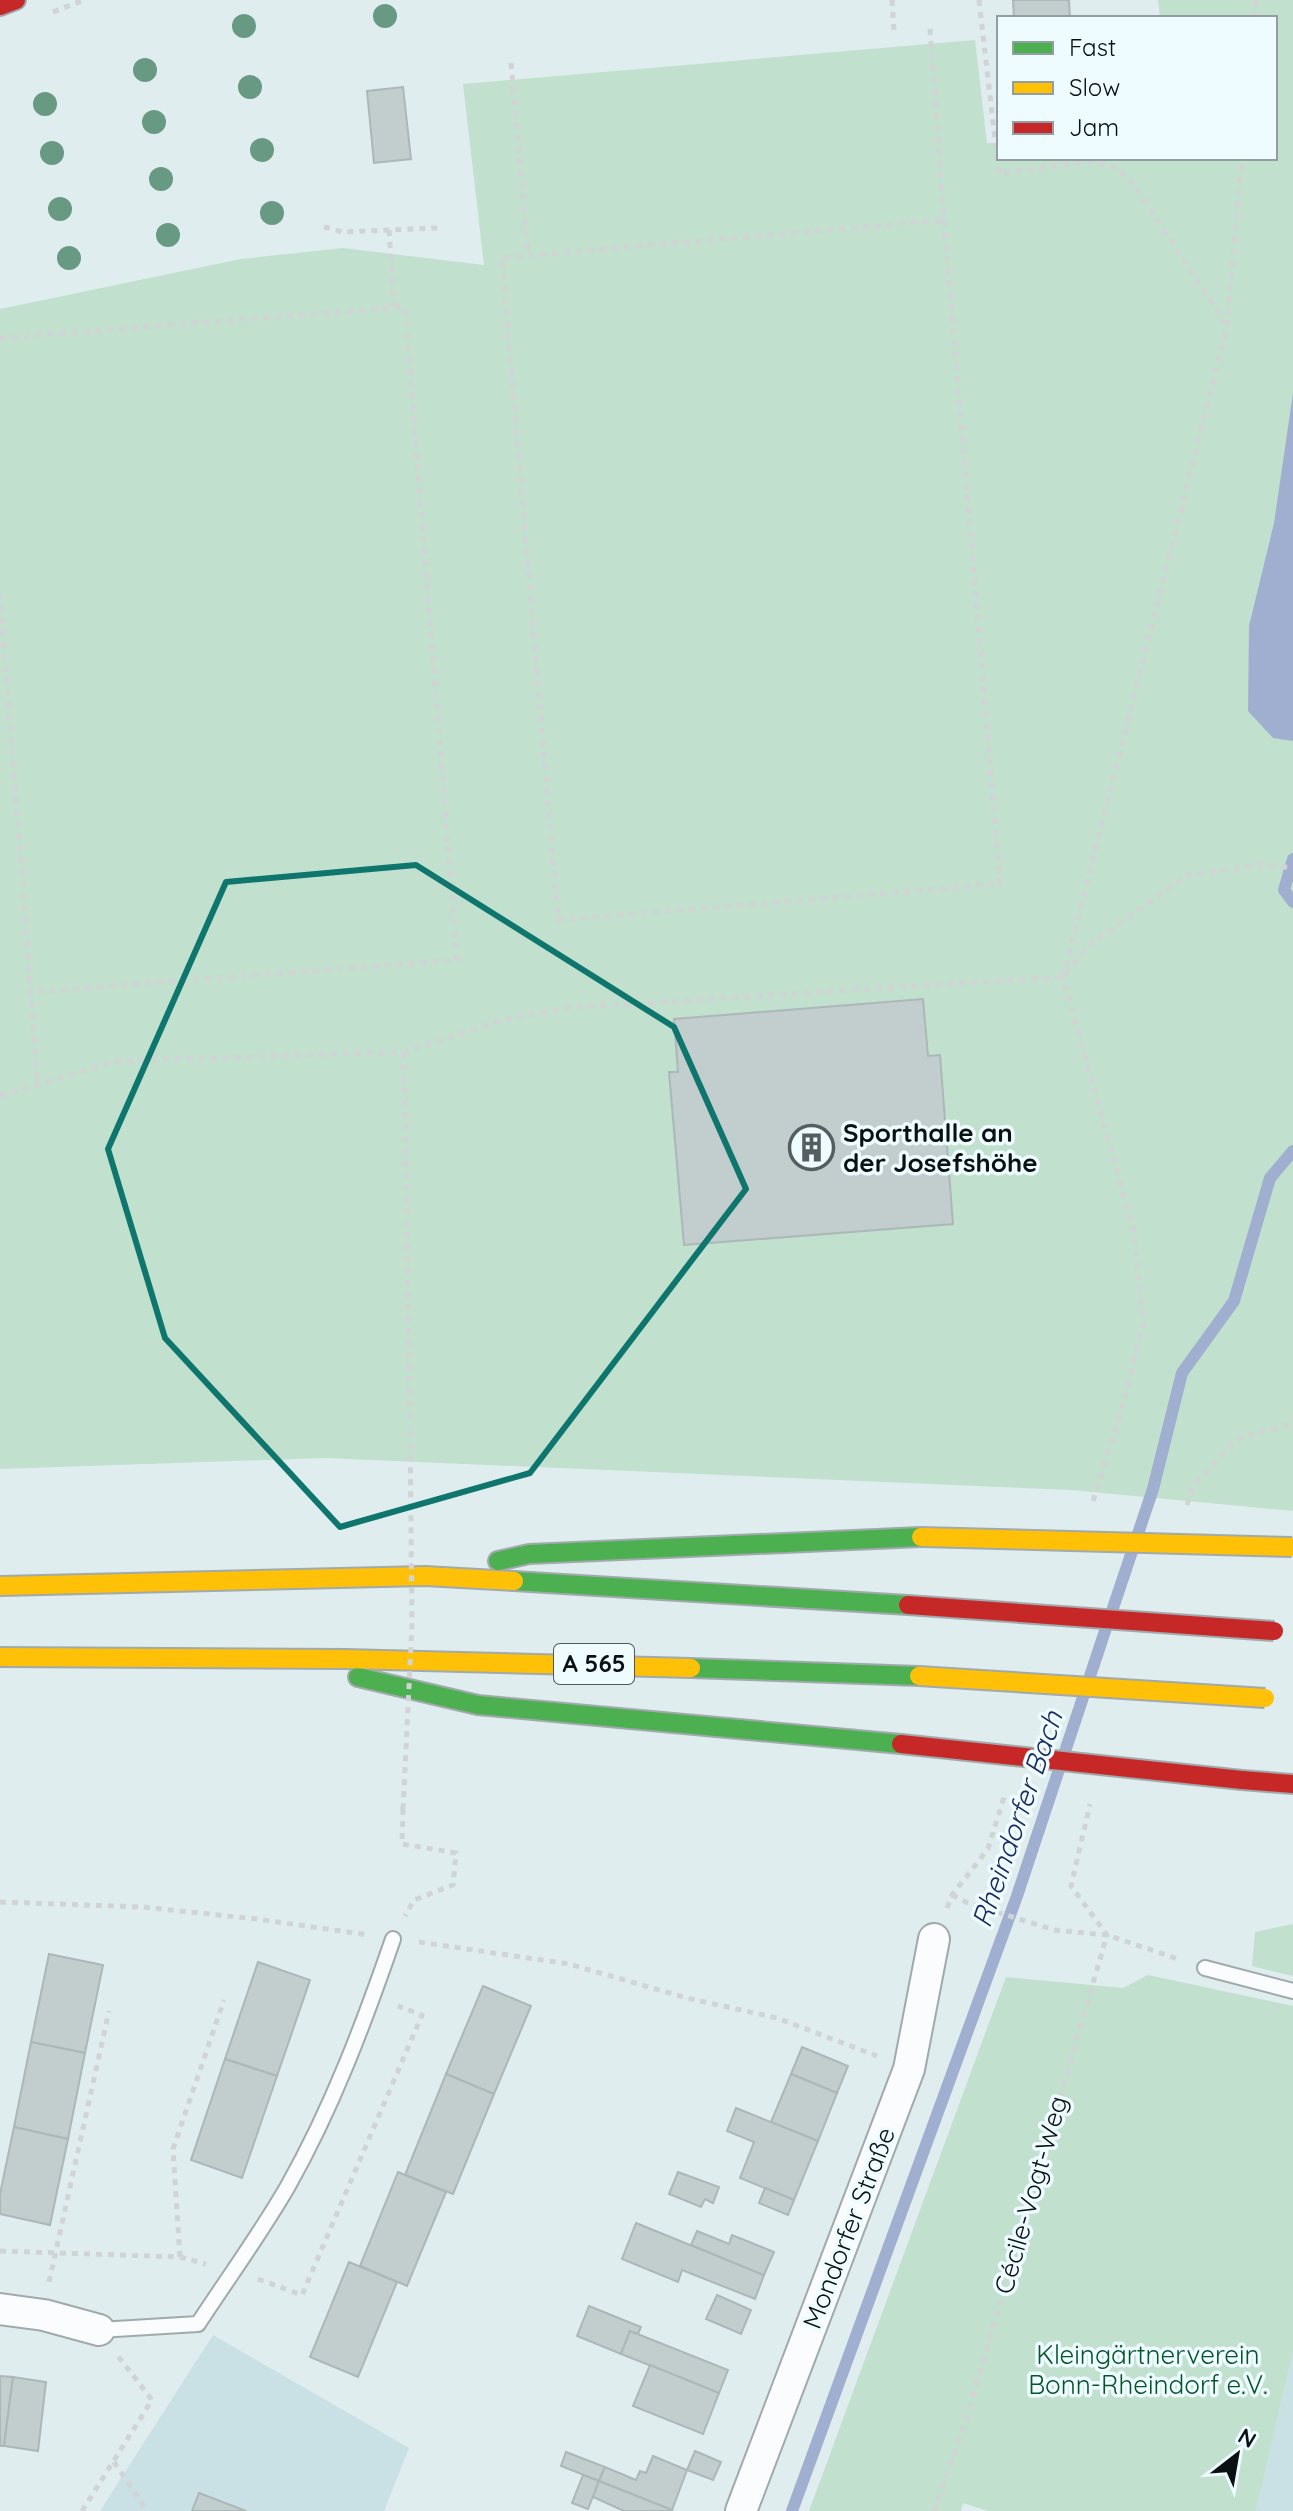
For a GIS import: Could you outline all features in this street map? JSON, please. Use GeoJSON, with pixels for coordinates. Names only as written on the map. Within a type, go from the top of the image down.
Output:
{"type":"FeatureCollection","features":[{"type":"Feature","properties":{"kind":"main road"},"geometry":{"type":"LineString","coordinates":[[0,6],[16,0]]}},
{"type":"Feature","properties":{"kind":"main road"},"geometry":{"type":"LineString","coordinates":[[425,1576],[529,1554],[921,1537],[1292,1547]]}},
{"type":"Feature","properties":{"kind":"main road"},"geometry":{"type":"LineString","coordinates":[[0,1586],[425,1576],[1293,1632]]}},
{"type":"Feature","properties":{"kind":"main road","name":"A 565"},"geometry":{"type":"LineString","coordinates":[[0,1657],[269,1657],[625,1664],[919,1676],[1272,1699]]}},
{"type":"Feature","properties":{"kind":"main road"},"geometry":{"type":"LineString","coordinates":[[269,1657],[478,1705],[1293,1784]]}},
{"type":"Feature","properties":{"kind":"street","name":"Mondorfer Straße"},"geometry":{"type":"LineString","coordinates":[[741,2511],[909,2069],[934,1939]]}},
{"type":"Feature","properties":{"kind":"street"},"geometry":{"type":"LineString","coordinates":[[0,2309],[44,2315],[99,2330]]}},
{"type":"Feature","properties":{"kind":"lane"},"geometry":{"type":"LineString","coordinates":[[99,2330],[198,2324],[287,2186],[332,2098],[374,1996],[393,1939]]}},
{"type":"Feature","properties":{"kind":"lane"},"geometry":{"type":"LineString","coordinates":[[1205,1968],[1293,1991]]}},
{"type":"Feature","properties":{"kind":"path"},"geometry":{"type":"LineString","coordinates":[[892,0],[894,32]]}},
{"type":"Feature","properties":{"kind":"path"},"geometry":{"type":"LineString","coordinates":[[979,0],[997,157]]}},
{"type":"Feature","properties":{"kind":"path"},"geometry":{"type":"LineString","coordinates":[[930,29],[1000,884],[558,920],[502,258],[944,220]]}},
{"type":"Feature","properties":{"kind":"path"},"geometry":{"type":"LineString","coordinates":[[511,63],[528,254]]}},
{"type":"Feature","properties":{"kind":"path"},"geometry":{"type":"LineString","coordinates":[[997,160],[999,174],[1089,161],[1118,168],[1137,189],[1227,327]]}},
{"type":"Feature","properties":{"kind":"path"},"geometry":{"type":"LineString","coordinates":[[1123,1405],[1143,1325],[1134,1233],[1063,977],[1227,327],[1242,160]]}},
{"type":"Feature","properties":{"kind":"path"},"geometry":{"type":"LineString","coordinates":[[324,227],[343,232],[439,228]]}},
{"type":"Feature","properties":{"kind":"path"},"geometry":{"type":"LineString","coordinates":[[389,230],[394,306]]}},
{"type":"Feature","properties":{"kind":"path"},"geometry":{"type":"LineString","coordinates":[[0,338],[405,307],[457,960],[31,992]]}},
{"type":"Feature","properties":{"kind":"path"},"geometry":{"type":"LineString","coordinates":[[0,594],[38,1085]]}},
{"type":"Feature","properties":{"kind":"path"},"geometry":{"type":"LineString","coordinates":[[0,1096],[115,1061],[404,1052],[496,1022],[564,1008],[1063,977],[1088,946],[1186,876],[1261,864],[1293,868]]}},
{"type":"Feature","properties":{"kind":"path"},"geometry":{"type":"LineString","coordinates":[[393,1939],[414,1900],[453,1885],[456,1853],[402,1844],[412,1625],[404,1052]]}},
{"type":"Feature","properties":{"kind":"path"},"geometry":{"type":"LineString","coordinates":[[1071,1886],[1107,1935]]}},
{"type":"Feature","properties":{"kind":"path"},"geometry":{"type":"LineString","coordinates":[[952,1895],[1054,1930],[1107,1935],[1205,1968]]}},
{"type":"Feature","properties":{"kind":"path"},"geometry":{"type":"LineString","coordinates":[[0,1902],[142,1907],[256,1919],[569,1964],[687,1998],[777,2018],[909,2069]]}},
{"type":"Feature","properties":{"kind":"path","name":"Cécile-Vogt-Weg"},"geometry":{"type":"LineString","coordinates":[[934,2511],[966,2420],[1107,1935]]}},
{"type":"Feature","properties":{"kind":"path"},"geometry":{"type":"LineString","coordinates":[[180,2257],[173,2149],[224,2000]]}},
{"type":"Feature","properties":{"kind":"path"},"geometry":{"type":"LineString","coordinates":[[44,2315],[54,2254],[109,2011]]}},
{"type":"Feature","properties":{"kind":"path"},"geometry":{"type":"LineString","coordinates":[[82,2511],[152,2400],[99,2330]]}},
{"type":"Feature","properties":{"kind":"path"},"geometry":{"type":"LineString","coordinates":[[114,2462],[147,2511]]}},
{"type":"Feature","properties":{"kind":"highlighted area"},"geometry":{"type":"Polygon","coordinates":[[[416,865],[674,1027],[746,1189],[530,1473],[340,1527],[165,1338],[108,1149],[226,882],[416,865]]]}},
{"type":"Feature","properties":{"kind":"shaded area"},"geometry":{"type":"Polygon","coordinates":[[[213,2335],[409,2448],[384,2511],[100,2511],[213,2335]]]}},
{"type":"Feature","properties":{"kind":"shaded area"},"geometry":{"type":"Polygon","coordinates":[[[1293,2351],[1293,2511],[1256,2511],[1293,2351]]]}},
{"type":"Feature","properties":{"kind":"green space"},"geometry":{"type":"Polygon","coordinates":[[[1158,0],[1293,0],[1293,1511],[1071,1490],[326,1458],[0,1469],[0,309],[241,259],[343,248],[484,265],[463,84],[975,40],[987,143],[997,143],[997,160],[1277,160],[1277,16],[1160,16],[1158,0]]]}},
{"type":"Feature","properties":{"kind":"green space"},"geometry":{"type":"Polygon","coordinates":[[[1293,1924],[1293,1976],[1252,1966],[1255,1932],[1293,1924]]]}},
{"type":"Feature","properties":{"kind":"green space","name":"Kleingärtnerverein Bonn-Rheindorf e.V."},"geometry":{"type":"Polygon","coordinates":[[[1148,1975],[1293,2006],[1293,2351],[1256,2511],[988,2511],[963,2503],[961,2511],[809,2511],[1006,1977],[1123,1988],[1148,1975]]]}},
{"type":"Feature","properties":{"kind":"water"},"geometry":{"type":"Polygon","coordinates":[[[1293,393],[1293,741],[1273,738],[1248,711],[1249,626],[1274,523],[1293,393]]]}},
{"type":"Feature","properties":{"kind":"building"},"geometry":{"type":"Polygon","coordinates":[[[1013,0],[1069,0],[1070,16],[1014,16],[1013,0]]]}},
{"type":"Feature","properties":{"kind":"building"},"geometry":{"type":"Polygon","coordinates":[[[403,87],[411,159],[374,163],[367,91],[403,87]]]}},
{"type":"Feature","properties":{"kind":"building","name":"Sporthalle an der Josefshöhe"},"geometry":{"type":"Polygon","coordinates":[[[923,999],[928,1056],[940,1055],[953,1224],[684,1245],[669,1072],[678,1072],[674,1019],[923,999]]]}},
{"type":"Feature","properties":{"kind":"building"},"geometry":{"type":"Polygon","coordinates":[[[49,1954],[103,1965],[85,2053],[31,2042],[49,1954]]]}},
{"type":"Feature","properties":{"kind":"building"},"geometry":{"type":"Polygon","coordinates":[[[258,1962],[310,1980],[277,2076],[225,2059],[258,1962]]]}},
{"type":"Feature","properties":{"kind":"building"},"geometry":{"type":"Polygon","coordinates":[[[483,1986],[531,2006],[494,2094],[446,2074],[483,1986]]]}},
{"type":"Feature","properties":{"kind":"building"},"geometry":{"type":"Polygon","coordinates":[[[31,2042],[85,2053],[68,2139],[14,2127],[31,2042]]]}},
{"type":"Feature","properties":{"kind":"building"},"geometry":{"type":"Polygon","coordinates":[[[802,2047],[848,2066],[837,2093],[791,2074],[802,2047]]]}},
{"type":"Feature","properties":{"kind":"building"},"geometry":{"type":"Polygon","coordinates":[[[225,2059],[277,2076],[242,2178],[191,2160],[225,2059]]]}},
{"type":"Feature","properties":{"kind":"building"},"geometry":{"type":"Polygon","coordinates":[[[446,2074],[494,2094],[453,2194],[405,2175],[446,2074]]]}},
{"type":"Feature","properties":{"kind":"building"},"geometry":{"type":"Polygon","coordinates":[[[791,2074],[837,2093],[818,2141],[771,2122],[791,2074]]]}},
{"type":"Feature","properties":{"kind":"building"},"geometry":{"type":"Polygon","coordinates":[[[736,2108],[818,2141],[794,2200],[740,2178],[754,2142],[727,2131],[736,2108]]]}},
{"type":"Feature","properties":{"kind":"building"},"geometry":{"type":"Polygon","coordinates":[[[14,2127],[68,2139],[50,2225],[0,2214],[0,2194],[14,2127]]]}},
{"type":"Feature","properties":{"kind":"building"},"geometry":{"type":"Polygon","coordinates":[[[398,2172],[446,2192],[407,2286],[360,2266],[398,2172]]]}},
{"type":"Feature","properties":{"kind":"building"},"geometry":{"type":"Polygon","coordinates":[[[678,2172],[719,2187],[713,2203],[705,2199],[701,2207],[669,2194],[678,2172]]]}},
{"type":"Feature","properties":{"kind":"building"},"geometry":{"type":"Polygon","coordinates":[[[765,2188],[794,2200],[788,2215],[759,2203],[765,2188]]]}},
{"type":"Feature","properties":{"kind":"building"},"geometry":{"type":"Polygon","coordinates":[[[636,2223],[764,2275],[755,2299],[682,2270],[678,2282],[622,2259],[636,2223]]]}},
{"type":"Feature","properties":{"kind":"building"},"geometry":{"type":"Polygon","coordinates":[[[697,2231],[729,2244],[732,2235],[774,2252],[764,2275],[691,2245],[697,2231]]]}},
{"type":"Feature","properties":{"kind":"building"},"geometry":{"type":"Polygon","coordinates":[[[349,2262],[397,2282],[358,2377],[310,2357],[349,2262]]]}},
{"type":"Feature","properties":{"kind":"building"},"geometry":{"type":"Polygon","coordinates":[[[717,2295],[751,2310],[741,2334],[706,2319],[717,2295]]]}},
{"type":"Feature","properties":{"kind":"building"},"geometry":{"type":"Polygon","coordinates":[[[589,2306],[641,2327],[638,2334],[630,2331],[621,2354],[577,2336],[589,2306]]]}},
{"type":"Feature","properties":{"kind":"building"},"geometry":{"type":"Polygon","coordinates":[[[630,2331],[728,2370],[719,2393],[621,2354],[630,2331]]]}},
{"type":"Feature","properties":{"kind":"building"},"geometry":{"type":"Polygon","coordinates":[[[650,2365],[719,2393],[703,2434],[633,2406],[650,2365]]]}},
{"type":"Feature","properties":{"kind":"building"},"geometry":{"type":"Polygon","coordinates":[[[0,2376],[13,2377],[4,2446],[0,2446],[0,2376]]]}},
{"type":"Feature","properties":{"kind":"building"},"geometry":{"type":"Polygon","coordinates":[[[13,2377],[46,2382],[38,2451],[4,2446],[13,2377]]]}},
{"type":"Feature","properties":{"kind":"building"},"geometry":{"type":"Polygon","coordinates":[[[695,2451],[721,2462],[713,2480],[687,2470],[695,2451]]]}},
{"type":"Feature","properties":{"kind":"building"},"geometry":{"type":"Polygon","coordinates":[[[566,2452],[605,2467],[599,2481],[561,2466],[566,2452]]]}},
{"type":"Feature","properties":{"kind":"building"},"geometry":{"type":"Polygon","coordinates":[[[653,2456],[687,2470],[672,2510],[599,2481],[605,2467],[636,2480],[640,2471],[646,2473],[653,2456]]]}},
{"type":"Feature","properties":{"kind":"building"},"geometry":{"type":"Polygon","coordinates":[[[583,2475],[599,2481],[588,2509],[572,2503],[583,2475]]]}},
{"type":"Feature","properties":{"kind":"building"},"geometry":{"type":"Polygon","coordinates":[[[599,2481],[672,2510],[624,2511],[593,2497],[599,2481]]]}},
{"type":"Feature","properties":{"kind":"building"},"geometry":{"type":"Polygon","coordinates":[[[199,2493],[246,2511],[192,2511],[199,2493]]]}},
{"type":"Feature","properties":{"kind":"waterway","name":"Rheindorfer Bach"},"geometry":{"type":"LineString","coordinates":[[1293,859],[1284,890],[1293,902]]}},
{"type":"Feature","properties":{"kind":"waterway","name":"Rheindorfer Bach"},"geometry":{"type":"LineString","coordinates":[[1112,1611],[1153,1489],[1182,1373],[1234,1301],[1270,1178],[1293,1151]]}},
{"type":"Feature","properties":{"kind":"waterway","name":"Rheindorfer Bach"},"geometry":{"type":"LineString","coordinates":[[792,2511],[1017,1896],[1106,1628]]}},
{"type":"Feature","properties":{"kind":"traffic: fast"},"geometry":{"type":"LineString","coordinates":[[498,1561],[529,1554],[921,1537]]}},
{"type":"Feature","properties":{"kind":"traffic: fast"},"geometry":{"type":"LineString","coordinates":[[514,1581],[908,1605]]}},
{"type":"Feature","properties":{"kind":"traffic: fast"},"geometry":{"type":"LineString","coordinates":[[691,1668],[919,1676]]}},
{"type":"Feature","properties":{"kind":"traffic: fast"},"geometry":{"type":"LineString","coordinates":[[358,1677],[478,1705],[901,1744]]}},
{"type":"Feature","properties":{"kind":"traffic: slow"},"geometry":{"type":"LineString","coordinates":[[921,1537],[1292,1547]]}},
{"type":"Feature","properties":{"kind":"traffic: slow"},"geometry":{"type":"LineString","coordinates":[[0,1586],[425,1576],[514,1581]]}},
{"type":"Feature","properties":{"kind":"traffic: slow"},"geometry":{"type":"LineString","coordinates":[[0,1657],[345,1659],[691,1668]]}},
{"type":"Feature","properties":{"kind":"traffic: slow"},"geometry":{"type":"LineString","coordinates":[[919,1676],[1265,1698]]}},
{"type":"Feature","properties":{"kind":"traffic: jam"},"geometry":{"type":"LineString","coordinates":[[0,6],[16,0]]}},
{"type":"Feature","properties":{"kind":"traffic: jam"},"geometry":{"type":"LineString","coordinates":[[908,1605],[1274,1631]]}},
{"type":"Feature","properties":{"kind":"traffic: jam"},"geometry":{"type":"LineString","coordinates":[[901,1744],[1242,1780]]}},
{"type":"Feature","properties":{"kind":"traffic: jam"},"geometry":{"type":"LineString","coordinates":[[1242,1780],[1293,1784]]}},
{"type":"Feature","properties":{"kind":"place","name":"Sporthalle an der Josefshöhe"},"geometry":{"type":"Point","coordinates":[812,1148]}}]}
